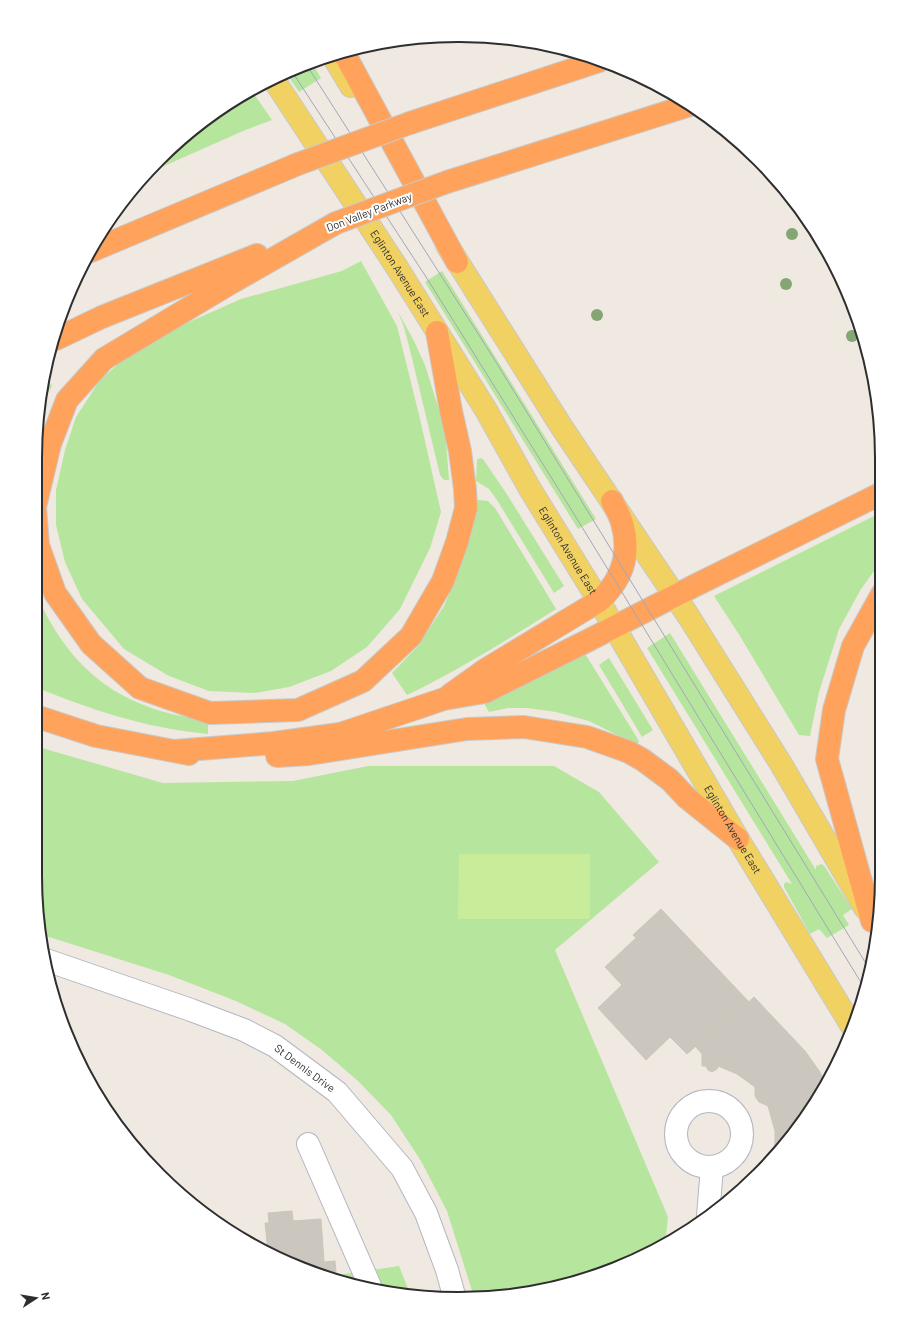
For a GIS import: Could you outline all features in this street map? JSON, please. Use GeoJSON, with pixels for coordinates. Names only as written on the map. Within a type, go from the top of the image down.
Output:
{"type":"FeatureCollection","features":[{"type":"Feature","properties":{"kind":"highway"},"geometry":{"type":"LineString","coordinates":[[346,57],[457,262]]}},
{"type":"Feature","properties":{"kind":"highway"},"geometry":{"type":"LineString","coordinates":[[556,74],[575,59]]}},
{"type":"Feature","properties":{"kind":"highway"},"geometry":{"type":"LineString","coordinates":[[99,248],[298,164],[410,122],[591,64]]}},
{"type":"Feature","properties":{"kind":"highway","name":"Don Valley Parkway"},"geometry":{"type":"LineString","coordinates":[[60,337],[102,317],[336,224],[447,182],[682,107]]}},
{"type":"Feature","properties":{"kind":"highway"},"geometry":{"type":"LineString","coordinates":[[42,478],[50,444],[67,400],[104,359],[222,288],[336,224]]}},
{"type":"Feature","properties":{"kind":"highway"},"geometry":{"type":"LineString","coordinates":[[42,556],[55,593],[91,644],[140,688],[210,713],[298,710],[363,681],[411,636],[443,581],[466,508],[460,451],[451,411],[437,332]]}},
{"type":"Feature","properties":{"kind":"highway"},"geometry":{"type":"LineString","coordinates":[[174,751],[274,744],[340,734],[444,699],[485,692],[875,496]]}},
{"type":"Feature","properties":{"kind":"highway"},"geometry":{"type":"LineString","coordinates":[[444,699],[485,670],[599,602],[608,593],[616,583],[622,568],[626,544],[622,522],[612,501]]}},
{"type":"Feature","properties":{"kind":"highway"},"geometry":{"type":"LineString","coordinates":[[873,916],[827,759],[834,710],[853,646],[875,607]]}},
{"type":"Feature","properties":{"kind":"highway"},"geometry":{"type":"LineString","coordinates":[[42,718],[96,736],[220,760],[309,754],[467,728],[524,726],[587,737],[629,752],[643,760],[670,780],[687,798],[738,839]]}},
{"type":"Feature","properties":{"kind":"main road"},"geometry":{"type":"LineString","coordinates":[[336,61],[457,262],[561,426],[675,596],[781,764],[872,919]]}},
{"type":"Feature","properties":{"kind":"main road","name":"Eglinton Avenue East"},"geometry":{"type":"LineString","coordinates":[[277,84],[398,269],[486,410],[530,488],[599,602],[738,839],[849,1021]]}},
{"type":"Feature","properties":{"kind":"street","name":"St Dennis Drive"},"geometry":{"type":"LineString","coordinates":[[51,962],[244,1030],[275,1046],[337,1092],[402,1168],[426,1213],[447,1270],[453,1292]]}},
{"type":"Feature","properties":{"kind":"street"},"geometry":{"type":"LineString","coordinates":[[308,1144],[368,1282]]}},
{"type":"Feature","properties":{"kind":"street"},"geometry":{"type":"LineString","coordinates":[[709,1208],[712,1167]]}},
{"type":"Feature","properties":{"kind":"green space"},"geometry":{"type":"Polygon","coordinates":[[[315,68],[321,78],[299,92],[290,78],[315,68]]]}},
{"type":"Feature","properties":{"kind":"green space"},"geometry":{"type":"Polygon","coordinates":[[[255,95],[272,120],[243,131],[161,167],[184,145],[205,128],[227,112],[255,95]]]}},
{"type":"Feature","properties":{"kind":"green space"},"geometry":{"type":"Polygon","coordinates":[[[361,261],[397,326],[420,419],[441,512],[430,548],[400,609],[367,647],[331,671],[289,687],[255,693],[209,691],[169,676],[124,649],[82,599],[65,562],[56,525],[56,490],[65,450],[76,417],[100,380],[132,352],[178,327],[241,299],[342,271],[361,261]]]}},
{"type":"Feature","properties":{"kind":"green space"},"geometry":{"type":"Polygon","coordinates":[[[442,271],[596,519],[578,529],[425,282],[442,271]]]}},
{"type":"Feature","properties":{"kind":"green space"},"geometry":{"type":"Polygon","coordinates":[[[398,312],[425,365],[443,423],[449,480],[444,480],[440,475],[412,358],[404,327],[398,312]]]}},
{"type":"Feature","properties":{"kind":"green space"},"geometry":{"type":"Polygon","coordinates":[[[49,382],[52,386],[48,393],[49,382]]]}},
{"type":"Feature","properties":{"kind":"green space"},"geometry":{"type":"Polygon","coordinates":[[[480,458],[483,459],[508,496],[564,586],[554,593],[497,500],[489,489],[476,481],[477,460],[480,458]]]}},
{"type":"Feature","properties":{"kind":"green space"},"geometry":{"type":"Polygon","coordinates":[[[474,501],[488,501],[495,508],[556,609],[464,665],[407,695],[392,673],[418,646],[444,606],[457,575],[474,501]]]}},
{"type":"Feature","properties":{"kind":"green space"},"geometry":{"type":"Polygon","coordinates":[[[875,516],[875,570],[861,589],[839,629],[819,692],[810,736],[799,735],[740,636],[714,596],[875,516]]]}},
{"type":"Feature","properties":{"kind":"green space"},"geometry":{"type":"Polygon","coordinates":[[[42,607],[68,649],[96,678],[113,690],[154,709],[208,721],[208,734],[149,725],[83,705],[42,690],[42,607]]]}},
{"type":"Feature","properties":{"kind":"green space"},"geometry":{"type":"Polygon","coordinates":[[[670,633],[816,870],[816,866],[822,864],[825,867],[852,909],[843,915],[849,925],[827,938],[819,929],[810,934],[784,887],[786,882],[792,884],[647,648],[670,633]]]}},
{"type":"Feature","properties":{"kind":"green space"},"geometry":{"type":"Polygon","coordinates":[[[584,652],[639,741],[637,745],[589,721],[556,712],[527,708],[508,708],[489,712],[484,703],[584,652]]]}},
{"type":"Feature","properties":{"kind":"green space"},"geometry":{"type":"Polygon","coordinates":[[[609,658],[653,730],[642,737],[599,665],[609,658]]]}},
{"type":"Feature","properties":{"kind":"green space"},"geometry":{"type":"Polygon","coordinates":[[[42,748],[163,783],[293,781],[368,766],[554,766],[599,792],[659,862],[555,950],[668,1217],[666,1237],[618,1260],[566,1278],[513,1288],[472,1291],[447,1211],[421,1161],[391,1115],[358,1081],[322,1050],[285,1024],[236,1001],[169,975],[47,936],[43,903],[42,876],[42,748]]]}},
{"type":"Feature","properties":{"kind":"green space"},"geometry":{"type":"Polygon","coordinates":[[[459,854],[590,854],[590,919],[458,919],[459,854]]]}},
{"type":"Feature","properties":{"kind":"green space"},"geometry":{"type":"Polygon","coordinates":[[[399,1266],[408,1288],[377,1284],[340,1275],[399,1266]]]}},
{"type":"Feature","properties":{"kind":"building"},"geometry":{"type":"Polygon","coordinates":[[[661,909],[749,1002],[721,1028],[718,1026],[687,1054],[670,1037],[646,1060],[598,1008],[622,985],[605,967],[636,938],[633,935],[661,909]]]}},
{"type":"Feature","properties":{"kind":"building"},"geometry":{"type":"Polygon","coordinates":[[[754,997],[805,1051],[823,1078],[805,1107],[774,1148],[775,1131],[768,1106],[759,1102],[755,1096],[755,1087],[737,1074],[718,1066],[717,1069],[712,1072],[708,1070],[706,1066],[702,1066],[702,1054],[695,1046],[718,1026],[721,1028],[754,997]]]}},
{"type":"Feature","properties":{"kind":"building"},"geometry":{"type":"Polygon","coordinates":[[[292,1211],[293,1221],[321,1219],[324,1262],[335,1261],[336,1272],[325,1270],[299,1260],[267,1245],[265,1223],[269,1223],[268,1213],[292,1211]]]}},
{"type":"Feature","properties":{"kind":"tram line"},"geometry":{"type":"LineString","coordinates":[[310,70],[491,354],[866,963]]}},
{"type":"Feature","properties":{"kind":"tram line"},"geometry":{"type":"LineString","coordinates":[[295,76],[428,280],[574,514],[861,983]]}}]}
